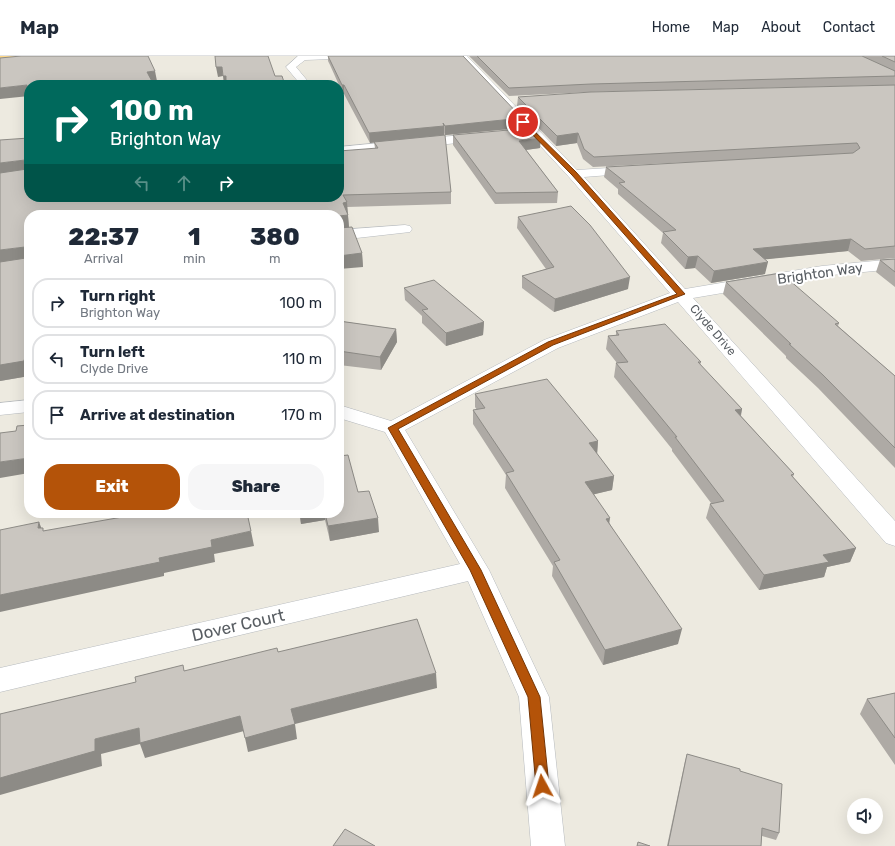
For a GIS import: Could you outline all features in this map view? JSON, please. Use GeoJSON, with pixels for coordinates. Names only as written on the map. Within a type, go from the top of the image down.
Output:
{"type":"FeatureCollection","features":[{"type":"Feature","properties":{"kind":"highway"},"geometry":{"type":"LineString","coordinates":[[0,57],[11,56]]}},
{"type":"Feature","properties":{"kind":"street"},"geometry":{"type":"LineString","coordinates":[[302,80],[291,67],[300,57],[332,56]]}},
{"type":"Feature","properties":{"kind":"street","name":"Clyde Drive"},"geometry":{"type":"LineString","coordinates":[[462,56],[512,101],[525,133],[574,174],[682,294],[895,537]]}},
{"type":"Feature","properties":{"kind":"street"},"geometry":{"type":"LineString","coordinates":[[344,148],[494,136]]}},
{"type":"Feature","properties":{"kind":"street"},"geometry":{"type":"LineString","coordinates":[[574,174],[649,168]]}},
{"type":"Feature","properties":{"kind":"street"},"geometry":{"type":"LineString","coordinates":[[344,235],[405,229]]}},
{"type":"Feature","properties":{"kind":"street","name":"Brighton Way"},"geometry":{"type":"LineString","coordinates":[[393,428],[551,344],[682,294],[822,271],[895,264]]}},
{"type":"Feature","properties":{"kind":"street"},"geometry":{"type":"LineString","coordinates":[[0,409],[24,407]]}},
{"type":"Feature","properties":{"kind":"street"},"geometry":{"type":"LineString","coordinates":[[344,413],[393,428],[476,570],[534,697],[548,846]]}},
{"type":"Feature","properties":{"kind":"street","name":"Dover Court"},"geometry":{"type":"LineString","coordinates":[[0,680],[476,570]]}},
{"type":"Feature","properties":{"kind":"building"},"geometry":{"type":"Polygon","coordinates":[[[21,56],[148,56],[155,71],[147,72],[151,80],[24,80],[24,85],[0,88],[0,58],[21,56]]]}},
{"type":"Feature","properties":{"kind":"building"},"geometry":{"type":"Polygon","coordinates":[[[215,56],[268,56],[275,76],[282,76],[283,80],[226,80],[226,76],[223,76],[222,67],[216,67],[215,56]]]}},
{"type":"Feature","properties":{"kind":"building"},"geometry":{"type":"Polygon","coordinates":[[[328,56],[463,56],[522,118],[445,126],[443,123],[444,126],[369,133],[344,85],[344,80],[340,80],[328,56]]]}},
{"type":"Feature","properties":{"kind":"building"},"geometry":{"type":"Polygon","coordinates":[[[477,56],[862,56],[895,71],[895,76],[591,84],[509,88],[477,56]]]}},
{"type":"Feature","properties":{"kind":"building"},"geometry":{"type":"Polygon","coordinates":[[[882,56],[895,56],[895,62],[882,56]]]}},
{"type":"Feature","properties":{"kind":"building"},"geometry":{"type":"Polygon","coordinates":[[[895,85],[895,246],[865,249],[851,239],[753,249],[768,262],[714,271],[698,256],[688,257],[663,232],[676,230],[619,183],[625,182],[606,167],[853,153],[860,148],[857,143],[594,157],[584,149],[578,133],[557,136],[518,97],[591,92],[895,85]]]}},
{"type":"Feature","properties":{"kind":"building"},"geometry":{"type":"Polygon","coordinates":[[[531,128],[541,138],[519,141],[558,192],[496,193],[453,135],[531,128]]]}},
{"type":"Feature","properties":{"kind":"building"},"geometry":{"type":"Polygon","coordinates":[[[445,135],[451,192],[344,195],[344,151],[378,148],[374,142],[445,135]]]}},
{"type":"Feature","properties":{"kind":"building"},"geometry":{"type":"Polygon","coordinates":[[[24,138],[24,160],[0,163],[0,140],[24,138]]]}},
{"type":"Feature","properties":{"kind":"building"},"geometry":{"type":"Polygon","coordinates":[[[24,169],[24,202],[344,202],[344,197],[347,202],[343,203],[348,215],[344,215],[344,210],[24,210],[24,247],[0,250],[0,173],[24,169]]]}},
{"type":"Feature","properties":{"kind":"building"},"geometry":{"type":"Polygon","coordinates":[[[571,206],[590,225],[630,277],[555,299],[522,276],[554,267],[518,217],[571,206]]]}},
{"type":"Feature","properties":{"kind":"building"},"geometry":{"type":"Polygon","coordinates":[[[352,227],[362,253],[344,255],[344,228],[352,227]]]}},
{"type":"Feature","properties":{"kind":"building"},"geometry":{"type":"Polygon","coordinates":[[[24,258],[24,361],[0,365],[0,262],[24,258]]]}},
{"type":"Feature","properties":{"kind":"building"},"geometry":{"type":"Polygon","coordinates":[[[895,259],[895,272],[880,260],[895,259]]]}},
{"type":"Feature","properties":{"kind":"building"},"geometry":{"type":"Polygon","coordinates":[[[781,273],[839,323],[835,324],[895,376],[895,448],[823,375],[726,282],[781,273]]]}},
{"type":"Feature","properties":{"kind":"building"},"geometry":{"type":"Polygon","coordinates":[[[434,280],[484,322],[446,333],[422,310],[428,309],[404,288],[434,280]]]}},
{"type":"Feature","properties":{"kind":"building"},"geometry":{"type":"Polygon","coordinates":[[[344,322],[396,329],[380,357],[344,352],[344,322]]]}},
{"type":"Feature","properties":{"kind":"building"},"geometry":{"type":"Polygon","coordinates":[[[665,324],[742,409],[735,410],[794,474],[791,475],[856,548],[823,555],[829,562],[764,575],[710,504],[724,501],[675,437],[677,437],[616,363],[628,362],[608,336],[619,335],[616,331],[665,324]]]}},
{"type":"Feature","properties":{"kind":"building"},"geometry":{"type":"Polygon","coordinates":[[[547,379],[598,441],[589,443],[614,476],[585,482],[610,518],[606,519],[682,629],[605,650],[554,562],[560,560],[506,473],[514,471],[473,410],[485,408],[475,394],[547,379]]]}},
{"type":"Feature","properties":{"kind":"building"},"geometry":{"type":"Polygon","coordinates":[[[24,425],[24,459],[0,462],[0,433],[16,431],[17,426],[24,425]]]}},
{"type":"Feature","properties":{"kind":"building"},"geometry":{"type":"Polygon","coordinates":[[[344,455],[348,455],[358,492],[369,491],[378,518],[328,526],[326,518],[344,518],[344,455]]]}},
{"type":"Feature","properties":{"kind":"building"},"geometry":{"type":"Polygon","coordinates":[[[117,518],[248,518],[251,531],[211,540],[212,547],[159,558],[160,562],[0,595],[0,530],[39,522],[38,528],[43,528],[43,531],[117,518]]]}},
{"type":"Feature","properties":{"kind":"building"},"geometry":{"type":"Polygon","coordinates":[[[417,619],[436,673],[291,709],[295,724],[245,738],[240,716],[140,743],[139,728],[95,739],[95,751],[0,778],[0,714],[136,682],[135,677],[183,665],[184,671],[277,648],[278,652],[417,619]]]}},
{"type":"Feature","properties":{"kind":"building"},"geometry":{"type":"Polygon","coordinates":[[[895,693],[895,738],[867,699],[895,693]]]}},
{"type":"Feature","properties":{"kind":"building"},"geometry":{"type":"Polygon","coordinates":[[[687,754],[740,769],[740,771],[782,784],[779,833],[762,828],[761,846],[668,846],[687,754]]]}},
{"type":"Feature","properties":{"kind":"building"},"geometry":{"type":"Polygon","coordinates":[[[345,829],[375,846],[333,846],[345,829]]]}},
{"type":"Feature","properties":{"kind":"building"},"geometry":{"type":"Polygon","coordinates":[[[638,842],[650,846],[637,846],[638,842]]]}},
{"type":"Feature","properties":{"kind":"route"},"geometry":{"type":"LineString","coordinates":[[523,122],[574,174],[682,294],[551,344],[393,428],[476,570],[534,697],[542,786]]}}]}
